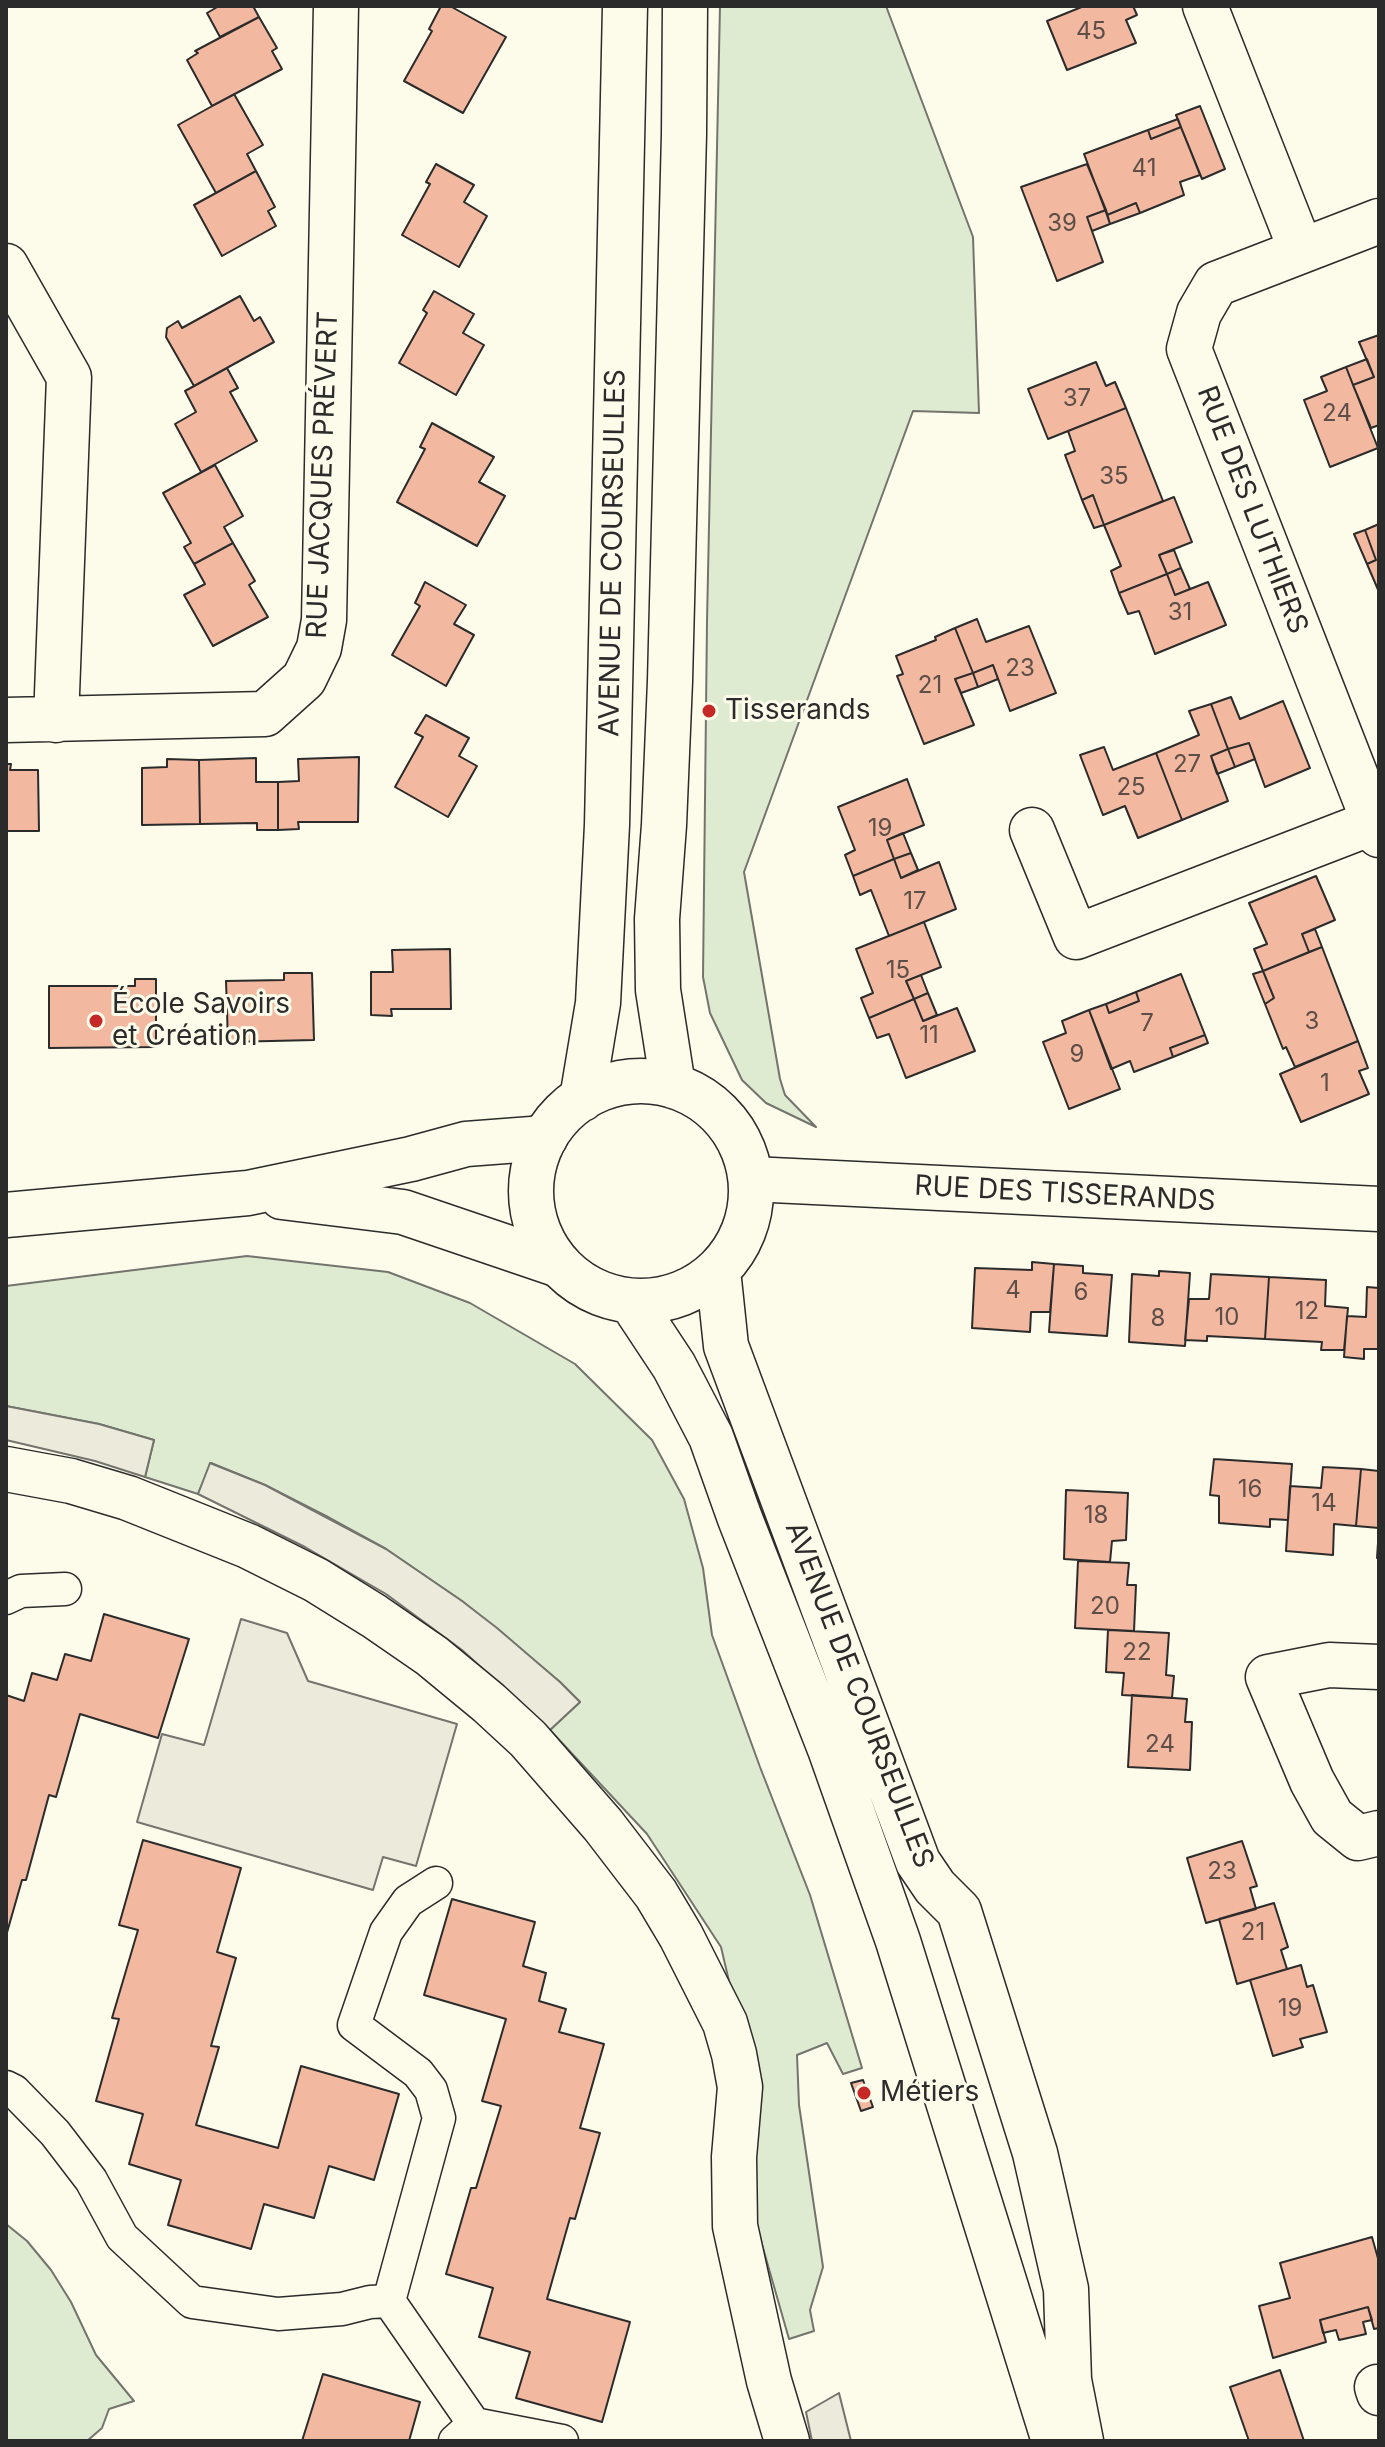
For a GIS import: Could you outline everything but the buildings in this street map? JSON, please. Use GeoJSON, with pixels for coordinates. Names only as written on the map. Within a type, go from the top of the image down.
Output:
{"type":"FeatureCollection","features":[{"type":"Feature","properties":{"kind":"street","name":"RUE JACQUES PRÉVERT"},"geometry":{"type":"LineString","coordinates":[[6,720],[265,714],[304,679],[319,648],[324,620],[336,6]]}},
{"type":"Feature","properties":{"kind":"street","name":"AVENUE DE COURSEULLES"},"geometry":{"type":"LineString","coordinates":[[582,1099],[598,1003],[605,870],[625,6]]}},
{"type":"Feature","properties":{"kind":"street"},"geometry":{"type":"LineString","coordinates":[[1205,6],[1301,250]]}},
{"type":"Feature","properties":{"kind":"street","name":"AVENUE DE COURSEULLES"},"geometry":{"type":"LineString","coordinates":[[673,1086],[659,1001],[657,919],[670,681],[685,14]]}},
{"type":"Feature","properties":{"kind":"street","name":"RUE DES LUTHIERS"},"geometry":{"type":"LineString","coordinates":[[1032,830],[1076,937],[1376,829],[1189,349],[1199,313],[1216,284],[1379,221]]}},
{"type":"Feature","properties":{"kind":"street"},"geometry":{"type":"LineString","coordinates":[[6,266],[69,377],[56,720]]}},
{"type":"Feature","properties":{"kind":"street"},"geometry":{"type":"LineString","coordinates":[[635,1082],[673,1086],[706,1102],[732,1128],[744,1152],[751,1179],[751,1204],[745,1228],[734,1250],[718,1270],[678,1295],[631,1301],[604,1295],[580,1283],[559,1265],[543,1241],[532,1203],[533,1172],[545,1138],[561,1117],[582,1099],[607,1087],[635,1082]]}},
{"type":"Feature","properties":{"kind":"street"},"geometry":{"type":"LineString","coordinates":[[6,1215],[248,1193],[411,1159],[466,1144],[545,1138]]}},
{"type":"Feature","properties":{"kind":"street","name":"RUE DES TISSERANDS"},"geometry":{"type":"LineString","coordinates":[[751,1179],[1379,1209]]}},
{"type":"Feature","properties":{"kind":"street"},"geometry":{"type":"LineString","coordinates":[[248,1193],[403,1212],[559,1265]]}},
{"type":"Feature","properties":{"kind":"street","name":"AVENUE DE COURSEULLES"},"geometry":{"type":"LineString","coordinates":[[718,1270],[726,1346],[918,1862],[935,1887],[959,1911],[1035,2153],[1066,2289],[1069,2380],[1081,2441]]}},
{"type":"Feature","properties":{"kind":"street","name":"AVENUE DE COURSEULLES"},"geometry":{"type":"LineString","coordinates":[[631,1301],[674,1366],[711,1437],[820,1723],[898,1941],[1047,2431]]}},
{"type":"Feature","properties":{"kind":"street"},"geometry":{"type":"LineString","coordinates":[[6,1469],[71,1481],[128,1498],[248,1546],[316,1580],[432,1656],[489,1703],[538,1750],[603,1825],[656,1894],[725,2023],[740,2087],[734,2157],[735,2226],[769,2381],[787,2441]]}},
{"type":"Feature","properties":{"kind":"street"},"geometry":{"type":"LineString","coordinates":[[6,1598],[21,1591],[65,1589]]}},
{"type":"Feature","properties":{"kind":"street"},"geometry":{"type":"LineString","coordinates":[[1379,1667],[1329,1665],[1268,1677],[1312,1781],[1332,1817],[1358,1838],[1379,1833]]}},
{"type":"Feature","properties":{"kind":"street"},"geometry":{"type":"LineString","coordinates":[[436,1883],[408,1901],[386,1932],[354,2025],[418,2073],[431,2090],[439,2118],[389,2301],[464,2432],[562,2441]]}},
{"type":"Feature","properties":{"kind":"street"},"geometry":{"type":"LineString","coordinates":[[6,2087],[14,2091],[55,2133],[91,2180],[122,2237],[192,2302],[217,2308],[278,2314],[342,2309],[389,2301]]}},
{"type":"Feature","properties":{"kind":"green space"},"geometry":{"type":"Polygon","coordinates":[[[720,6],[886,6],[973,237],[979,413],[913,411],[744,872],[780,1079],[785,1095],[816,1127],[766,1103],[742,1080],[710,1013],[703,977],[720,6]]]}},
{"type":"Feature","properties":{"kind":"green space"},"geometry":{"type":"Polygon","coordinates":[[[247,1256],[388,1272],[470,1303],[575,1364],[652,1440],[684,1499],[703,1568],[712,1635],[810,1895],[862,2068],[843,2074],[827,2043],[797,2055],[799,2105],[823,2267],[810,2310],[814,2331],[789,2339],[753,2213],[757,2101],[721,1947],[647,1834],[550,1730],[580,1702],[462,1601],[386,1549],[326,1516],[265,1485],[211,1463],[198,1494],[145,1477],[154,1440],[99,1424],[6,1406],[6,1286],[247,1256]]]}},
{"type":"Feature","properties":{"kind":"green space"},"geometry":{"type":"Polygon","coordinates":[[[6,2224],[27,2241],[51,2270],[71,2302],[96,2355],[134,2401],[109,2409],[102,2428],[87,2441],[6,2441],[6,2224]]]}},
{"type":"Feature","properties":{"kind":"shaded area"},"geometry":{"type":"Polygon","coordinates":[[[6,1406],[99,1424],[154,1440],[145,1477],[95,1461],[6,1440],[6,1406]]]}},
{"type":"Feature","properties":{"kind":"shaded area"},"geometry":{"type":"Polygon","coordinates":[[[210,1463],[265,1485],[386,1549],[497,1628],[580,1702],[550,1730],[462,1650],[386,1594],[305,1547],[198,1494],[210,1463]]]}},
{"type":"Feature","properties":{"kind":"shaded area"},"geometry":{"type":"Polygon","coordinates":[[[241,1619],[287,1633],[308,1681],[457,1724],[416,1866],[383,1857],[373,1890],[137,1822],[162,1734],[204,1745],[241,1619]]]}},
{"type":"Feature","properties":{"kind":"shaded area"},"geometry":{"type":"Polygon","coordinates":[[[839,2393],[851,2441],[812,2441],[806,2412],[839,2393]]]}},
{"type":"Feature","properties":{"kind":"place","name":"Tisserands"},"geometry":{"type":"Point","coordinates":[709,711]}},
{"type":"Feature","properties":{"kind":"place","name":"École Savoirs et Création"},"geometry":{"type":"Point","coordinates":[96,1021]}},
{"type":"Feature","properties":{"kind":"place","name":"Métiers"},"geometry":{"type":"Point","coordinates":[864,2093]}}]}
